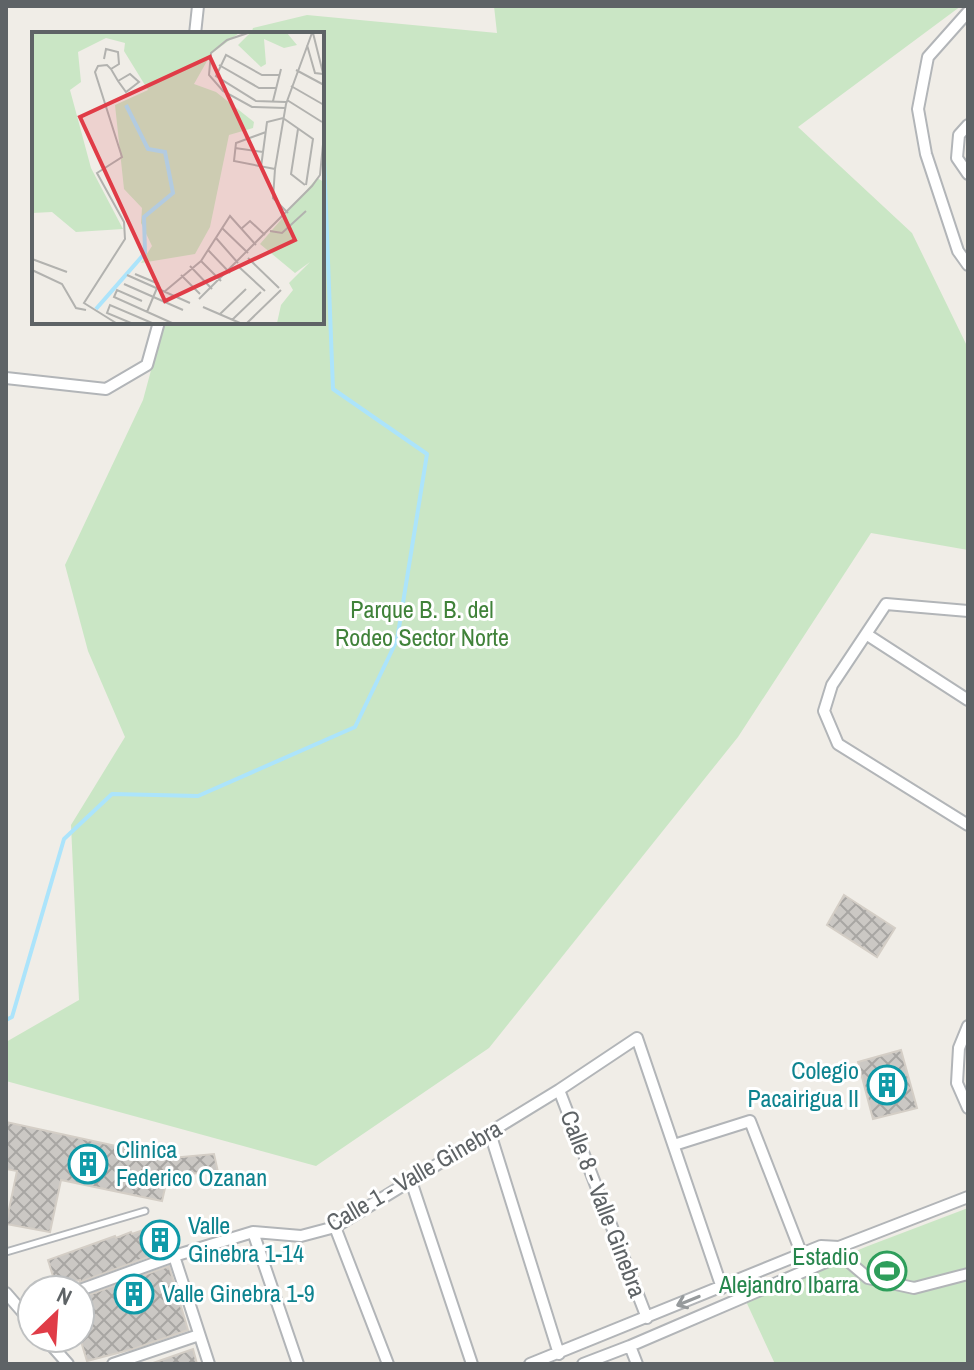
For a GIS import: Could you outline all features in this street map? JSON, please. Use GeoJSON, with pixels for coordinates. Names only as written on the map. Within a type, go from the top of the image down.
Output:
{"type":"FeatureCollection","features":[{"type":"Feature","properties":{"kind":"street"},"geometry":{"type":"LineString","coordinates":[[195,32],[198,6]]}},
{"type":"Feature","properties":{"kind":"street"},"geometry":{"type":"LineString","coordinates":[[968,12],[928,57],[918,109],[926,154],[958,251],[968,265]]}},
{"type":"Feature","properties":{"kind":"street"},"geometry":{"type":"LineString","coordinates":[[968,125],[959,135],[957,158],[968,174]]}},
{"type":"Feature","properties":{"kind":"street"},"geometry":{"type":"LineString","coordinates":[[6,378],[106,389],[147,365],[158,324]]}},
{"type":"Feature","properties":{"kind":"street"},"geometry":{"type":"LineString","coordinates":[[968,611],[886,604],[832,685],[824,711],[838,744],[968,825]]}},
{"type":"Feature","properties":{"kind":"street"},"geometry":{"type":"LineString","coordinates":[[866,634],[968,700]]}},
{"type":"Feature","properties":{"kind":"street"},"geometry":{"type":"LineString","coordinates":[[968,1026],[959,1048],[957,1083],[968,1108]]}},
{"type":"Feature","properties":{"kind":"street","name":"Calle 1 - Valle Ginebra"},"geometry":{"type":"LineString","coordinates":[[96,1284],[253,1232],[301,1236],[335,1227],[559,1090],[637,1038],[674,1145]]}},
{"type":"Feature","properties":{"kind":"street","name":"Calle 8 - Valle Ginebra"},"geometry":{"type":"LineString","coordinates":[[559,1090],[647,1318]]}},
{"type":"Feature","properties":{"kind":"street"},"geometry":{"type":"LineString","coordinates":[[722,1288],[674,1145],[750,1121],[802,1255]]}},
{"type":"Feature","properties":{"kind":"street"},"geometry":{"type":"LineString","coordinates":[[490,1133],[559,1354]]}},
{"type":"Feature","properties":{"kind":"street"},"geometry":{"type":"LineString","coordinates":[[411,1181],[472,1364]]}},
{"type":"Feature","properties":{"kind":"street"},"geometry":{"type":"LineString","coordinates":[[530,1364],[821,1246],[842,1246],[968,1197]]}},
{"type":"Feature","properties":{"kind":"street"},"geometry":{"type":"LineString","coordinates":[[335,1227],[388,1364]]}},
{"type":"Feature","properties":{"kind":"street"},"geometry":{"type":"LineString","coordinates":[[253,1232],[298,1364]]}},
{"type":"Feature","properties":{"kind":"street"},"geometry":{"type":"LineString","coordinates":[[842,1246],[848,1261],[868,1278],[914,1288],[968,1274]]}},
{"type":"Feature","properties":{"kind":"street"},"geometry":{"type":"LineString","coordinates":[[583,1364],[828,1261],[842,1246]]}},
{"type":"Feature","properties":{"kind":"street"},"geometry":{"type":"LineString","coordinates":[[174,1256],[209,1364]]}},
{"type":"Feature","properties":{"kind":"street"},"geometry":{"type":"LineString","coordinates":[[113,1364],[199,1335]]}},
{"type":"Feature","properties":{"kind":"street"},"geometry":{"type":"LineString","coordinates":[[630,1346],[637,1364]]}},
{"type":"Feature","properties":{"kind":"lane"},"geometry":{"type":"LineString","coordinates":[[8,1248],[145,1211]]}},
{"type":"Feature","properties":{"kind":"green space","name":"Parque B. B. del Rodeo Sector Norte"},"geometry":{"type":"Polygon","coordinates":[[[494,6],[961,6],[798,127],[912,233],[968,348],[968,550],[871,533],[738,737],[489,1048],[316,1166],[6,1081],[6,1042],[79,1000],[71,825],[125,737],[88,651],[65,565],[143,400],[163,324],[324,324],[324,32],[252,32],[253,28],[307,15],[497,33],[494,6]]]}},
{"type":"Feature","properties":{"kind":"green space","name":"Estadio Alejandro Ibarra"},"geometry":{"type":"Polygon","coordinates":[[[968,1208],[968,1364],[775,1364],[744,1297],[968,1208]]]}},
{"type":"Feature","properties":{"kind":"building"},"geometry":{"type":"Polygon","coordinates":[[[844,895],[895,928],[877,957],[827,925],[844,895]]]}},
{"type":"Feature","properties":{"kind":"building","name":"Colegio Pacairigua II"},"geometry":{"type":"Polygon","coordinates":[[[901,1050],[917,1108],[873,1119],[858,1062],[901,1050]]]}},
{"type":"Feature","properties":{"kind":"building","name":"Clinica Federico Ozanan"},"geometry":{"type":"Polygon","coordinates":[[[6,1122],[171,1158],[214,1154],[218,1172],[168,1175],[162,1201],[61,1180],[50,1232],[6,1224],[17,1171],[6,1169],[6,1122]]]}},
{"type":"Feature","properties":{"kind":"building"},"geometry":{"type":"Polygon","coordinates":[[[163,1223],[170,1249],[96,1276],[52,1274],[48,1260],[115,1236],[132,1234],[163,1223]]]}},
{"type":"Feature","properties":{"kind":"building"},"geometry":{"type":"Polygon","coordinates":[[[169,1266],[188,1330],[87,1361],[85,1354],[96,1354],[96,1292],[169,1266]]]}},
{"type":"Feature","properties":{"kind":"building"},"geometry":{"type":"Polygon","coordinates":[[[193,1349],[197,1364],[153,1364],[153,1363],[193,1349]]]}},
{"type":"Feature","properties":{"kind":"waterway"},"geometry":{"type":"LineString","coordinates":[[6,1020],[12,1017],[64,839],[112,794],[198,796],[355,727],[397,640],[427,454],[333,389],[324,158]]}},
{"type":"Feature","properties":{"kind":"place","name":"Colegio Pacairigua II"},"geometry":{"type":"Point","coordinates":[887,1085]}},
{"type":"Feature","properties":{"kind":"place","name":"Clinica Federico Ozanan"},"geometry":{"type":"Point","coordinates":[88,1164]}},
{"type":"Feature","properties":{"kind":"place","name":"Valle Ginebra 1-14"},"geometry":{"type":"Point","coordinates":[160,1240]}},
{"type":"Feature","properties":{"kind":"place","name":"Estadio Alejandro Ibarra"},"geometry":{"type":"Point","coordinates":[887,1271]}},
{"type":"Feature","properties":{"kind":"place","name":"Valle Ginebra 1-9"},"geometry":{"type":"Point","coordinates":[134,1294]}}]}
